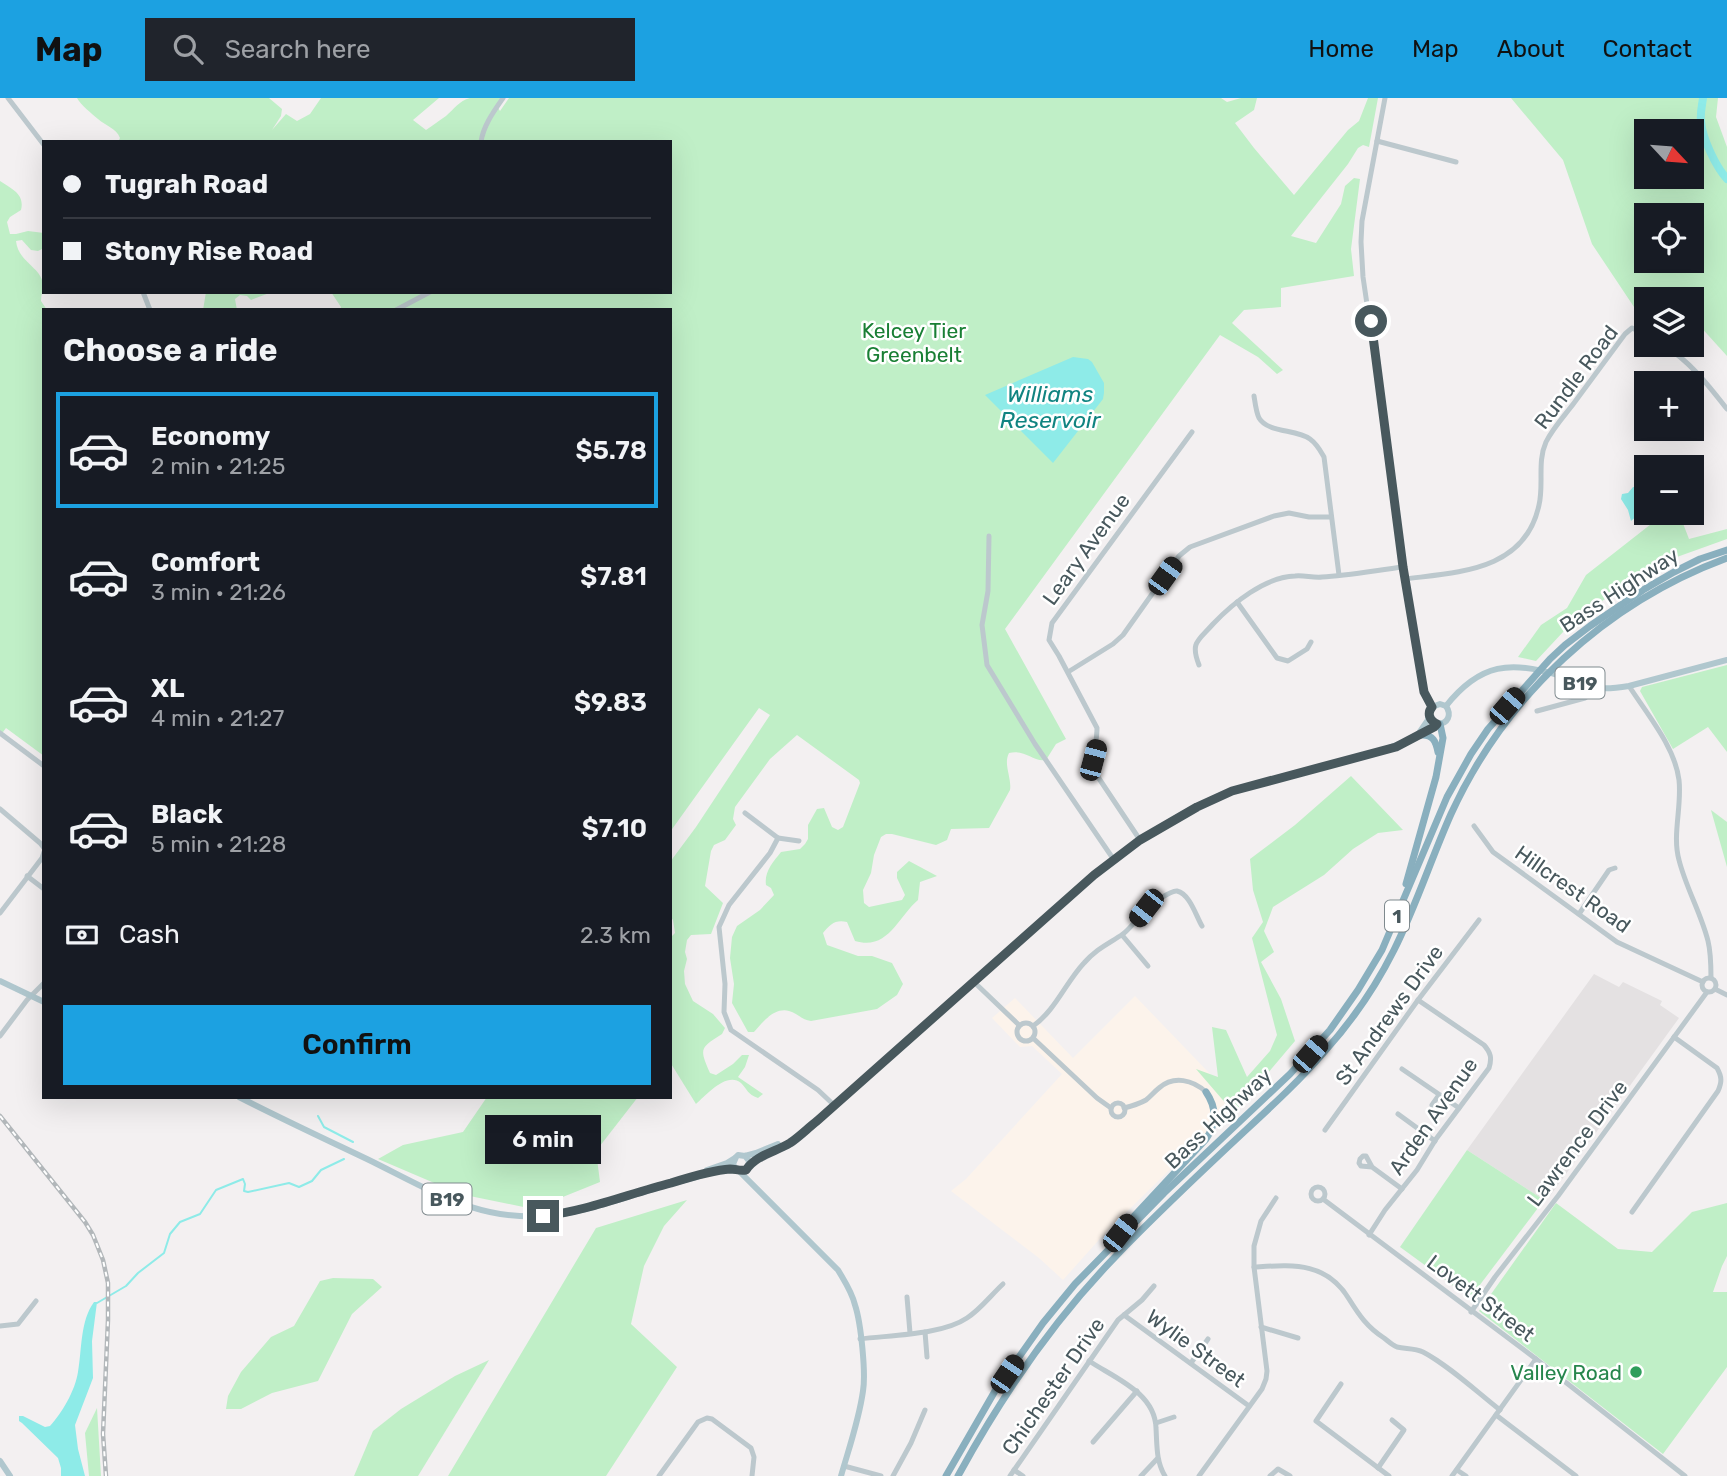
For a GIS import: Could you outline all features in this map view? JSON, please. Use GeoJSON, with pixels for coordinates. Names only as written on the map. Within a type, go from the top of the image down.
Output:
{"type":"FeatureCollection","features":[{"type":"Feature","properties":{"kind":"highway","name":"Bass Highway"},"geometry":{"type":"LineString","coordinates":[[960,1476],[981,1435],[1030,1359],[1083,1293],[1143,1229],[1287,1092],[1348,1023],[1394,950],[1452,811],[1479,761],[1502,727],[1543,679],[1565,645],[1643,590],[1700,559],[1727,550]]}},
{"type":"Feature","properties":{"kind":"highway","name":"Bass Highway"},"geometry":{"type":"LineString","coordinates":[[946,1476],[995,1391],[1074,1284],[1164,1193],[1310,1054],[1330,1030],[1358,990],[1390,935],[1435,823],[1459,775],[1488,729],[1529,682],[1615,617],[1665,586],[1681,582],[1727,561]]}},
{"type":"Feature","properties":{"kind":"highway"},"geometry":{"type":"LineString","coordinates":[[1390,935],[1436,777],[1443,738],[1438,724]]}},
{"type":"Feature","properties":{"kind":"highway"},"geometry":{"type":"LineString","coordinates":[[1418,736],[1433,738],[1440,756]]}},
{"type":"Feature","properties":{"kind":"highway"},"geometry":{"type":"LineString","coordinates":[[1105,1251],[1134,1215],[1211,1132],[1215,1111],[1206,1092]]}},
{"type":"Feature","properties":{"kind":"highway"},"geometry":{"type":"LineString","coordinates":[[941,1476],[955,1450],[995,1391]]}},
{"type":"Feature","properties":{"kind":"main road","name":"B19"},"geometry":{"type":"LineString","coordinates":[[672,1182],[716,1171],[743,1171],[757,1159],[790,1143],[1094,875],[1140,840],[1197,807],[1232,791],[1389,749],[1418,736],[1445,722],[1449,711],[1446,706],[1466,685],[1489,671],[1503,667],[1531,667],[1593,687],[1613,688],[1727,660]]}},
{"type":"Feature","properties":{"kind":"main road"},"geometry":{"type":"LineString","coordinates":[[1418,736],[1430,717],[1432,707],[1438,704],[1446,706]]}},
{"type":"Feature","properties":{"kind":"main road"},"geometry":{"type":"LineString","coordinates":[[1430,717],[1438,724]]}},
{"type":"Feature","properties":{"kind":"main road"},"geometry":{"type":"LineString","coordinates":[[0,981],[42,1001]]}},
{"type":"Feature","properties":{"kind":"main road","name":"B19"},"geometry":{"type":"LineString","coordinates":[[243,1099],[458,1204],[503,1215],[528,1217],[587,1208],[672,1182],[727,1163],[736,1157],[756,1153],[802,1133]]}},
{"type":"Feature","properties":{"kind":"main road"},"geometry":{"type":"LineString","coordinates":[[745,1156],[754,1185]]}},
{"type":"Feature","properties":{"kind":"main road"},"geometry":{"type":"LineString","coordinates":[[736,1157],[733,1164],[738,1170],[838,1270],[850,1289],[856,1306],[864,1387],[841,1476]]}},
{"type":"Feature","properties":{"kind":"main road"},"geometry":{"type":"LineString","coordinates":[[0,1461],[10,1476]]}},
{"type":"Feature","properties":{"kind":"street"},"geometry":{"type":"LineString","coordinates":[[8,98],[42,142]]}},
{"type":"Feature","properties":{"kind":"street"},"geometry":{"type":"LineString","coordinates":[[481,140],[492,113],[503,98]]}},
{"type":"Feature","properties":{"kind":"street"},"geometry":{"type":"LineString","coordinates":[[1385,98],[1362,221],[1363,276],[1403,567],[1424,692],[1432,707]]}},
{"type":"Feature","properties":{"kind":"street"},"geometry":{"type":"LineString","coordinates":[[1377,141],[1456,162]]}},
{"type":"Feature","properties":{"kind":"street"},"geometry":{"type":"LineString","coordinates":[[400,308],[426,294]]}},
{"type":"Feature","properties":{"kind":"street","name":"Rundle Road"},"geometry":{"type":"LineString","coordinates":[[1405,579],[1478,568],[1500,560],[1516,547],[1530,528],[1539,506],[1541,458],[1550,435],[1625,334],[1634,329]]}},
{"type":"Feature","properties":{"kind":"street"},"geometry":{"type":"LineString","coordinates":[[1679,357],[1689,365],[1727,409]]}},
{"type":"Feature","properties":{"kind":"street"},"geometry":{"type":"LineString","coordinates":[[1254,396],[1259,417],[1268,425],[1310,439],[1324,457],[1339,575]]}},
{"type":"Feature","properties":{"kind":"street","name":"Leary Avenue"},"geometry":{"type":"LineString","coordinates":[[1140,840],[1094,771],[1097,728],[1049,640],[1052,623],[1192,432]]}},
{"type":"Feature","properties":{"kind":"street"},"geometry":{"type":"LineString","coordinates":[[1068,672],[1123,635],[1179,556],[1190,547],[1274,516],[1289,513],[1331,517]]}},
{"type":"Feature","properties":{"kind":"street"},"geometry":{"type":"LineString","coordinates":[[989,536],[988,591],[982,625],[987,665],[1035,744],[1114,859]]}},
{"type":"Feature","properties":{"kind":"street"},"geometry":{"type":"LineString","coordinates":[[1199,665],[1194,646],[1228,608],[1268,582],[1284,577],[1323,577],[1403,567]]}},
{"type":"Feature","properties":{"kind":"street"},"geometry":{"type":"LineString","coordinates":[[1237,602],[1277,658],[1288,661],[1307,649],[1311,642]]}},
{"type":"Feature","properties":{"kind":"street"},"geometry":{"type":"LineString","coordinates":[[1629,686],[1665,742],[1675,763],[1680,805],[1678,857],[1707,938],[1711,978],[1716,983],[1715,989],[1707,992],[1703,989],[1703,982],[1711,978]]}},
{"type":"Feature","properties":{"kind":"street"},"geometry":{"type":"LineString","coordinates":[[1537,711],[1585,698],[1592,693],[1593,687]]}},
{"type":"Feature","properties":{"kind":"street"},"geometry":{"type":"LineString","coordinates":[[0,733],[42,764]]}},
{"type":"Feature","properties":{"kind":"street"},"geometry":{"type":"LineString","coordinates":[[0,809],[42,846]]}},
{"type":"Feature","properties":{"kind":"street"},"geometry":{"type":"LineString","coordinates":[[745,813],[778,838],[799,841]]}},
{"type":"Feature","properties":{"kind":"street","name":"Hillcrest Road"},"geometry":{"type":"LineString","coordinates":[[1474,826],[1493,852],[1617,942],[1703,982]]}},
{"type":"Feature","properties":{"kind":"street"},"geometry":{"type":"LineString","coordinates":[[778,838],[770,853],[729,905],[719,927],[725,984],[724,1012],[731,1030],[818,1090],[835,1106]]}},
{"type":"Feature","properties":{"kind":"street"},"geometry":{"type":"LineString","coordinates":[[0,913],[42,858]]}},
{"type":"Feature","properties":{"kind":"street"},"geometry":{"type":"LineString","coordinates":[[1578,914],[1609,870],[1615,868]]}},
{"type":"Feature","properties":{"kind":"street"},"geometry":{"type":"LineString","coordinates":[[27,876],[42,887]]}},
{"type":"Feature","properties":{"kind":"street"},"geometry":{"type":"LineString","coordinates":[[1033,1026],[1098,949],[1122,935],[1146,908],[1173,891],[1186,897],[1202,926]]}},
{"type":"Feature","properties":{"kind":"street","name":"St Andrews Drive"},"geometry":{"type":"LineString","coordinates":[[1325,1130],[1479,920]]}},
{"type":"Feature","properties":{"kind":"street"},"geometry":{"type":"LineString","coordinates":[[1122,935],[1147,966]]}},
{"type":"Feature","properties":{"kind":"street"},"geometry":{"type":"LineString","coordinates":[[974,982],[1019,1025]]}},
{"type":"Feature","properties":{"kind":"street"},"geometry":{"type":"LineString","coordinates":[[0,1036],[42,985]]}},
{"type":"Feature","properties":{"kind":"street"},"geometry":{"type":"LineString","coordinates":[[1715,989],[1727,995]]}},
{"type":"Feature","properties":{"kind":"street","name":"Lawrence Drive"},"geometry":{"type":"LineString","coordinates":[[1471,1312],[1707,992]]}},
{"type":"Feature","properties":{"kind":"street","name":"Arden Avenue"},"geometry":{"type":"LineString","coordinates":[[1369,1234],[1489,1068],[1491,1060],[1484,1045],[1418,1000]]}},
{"type":"Feature","properties":{"kind":"street"},"geometry":{"type":"LineString","coordinates":[[1019,1025],[1025,1023],[1033,1026]]}},
{"type":"Feature","properties":{"kind":"street"},"geometry":{"type":"LineString","coordinates":[[1019,1025],[1016,1034],[1019,1039],[1028,1041],[1033,1038],[1033,1026]]}},
{"type":"Feature","properties":{"kind":"street"},"geometry":{"type":"LineString","coordinates":[[1632,1212],[1721,1087],[1721,1076],[1717,1068],[1674,1037]]}},
{"type":"Feature","properties":{"kind":"street"},"geometry":{"type":"LineString","coordinates":[[1033,1038],[1111,1108],[1112,1115],[1117,1117],[1123,1114],[1124,1108]]}},
{"type":"Feature","properties":{"kind":"street"},"geometry":{"type":"LineString","coordinates":[[1402,1069],[1459,1108]]}},
{"type":"Feature","properties":{"kind":"street"},"geometry":{"type":"LineString","coordinates":[[1124,1108],[1144,1101],[1171,1081],[1191,1082],[1206,1092]]}},
{"type":"Feature","properties":{"kind":"street"},"geometry":{"type":"LineString","coordinates":[[1432,1105],[1439,1095]]}},
{"type":"Feature","properties":{"kind":"street"},"geometry":{"type":"LineString","coordinates":[[1111,1108],[1119,1103],[1124,1108]]}},
{"type":"Feature","properties":{"kind":"street"},"geometry":{"type":"LineString","coordinates":[[1398,1114],[1435,1141]]}},
{"type":"Feature","properties":{"kind":"street"},"geometry":{"type":"LineString","coordinates":[[1372,1167],[1402,1189]]}},
{"type":"Feature","properties":{"kind":"street"},"geometry":{"type":"LineString","coordinates":[[1199,1476],[1262,1389],[1266,1379],[1254,1246],[1261,1222],[1276,1198]]}},
{"type":"Feature","properties":{"kind":"street","name":"Lovett Street"},"geometry":{"type":"LineString","coordinates":[[1323,1199],[1536,1359],[1685,1476]]}},
{"type":"Feature","properties":{"kind":"street"},"geometry":{"type":"LineString","coordinates":[[1254,1267],[1300,1266],[1326,1275],[1338,1284],[1370,1328],[1396,1346],[1420,1350],[1435,1358],[1576,1476]]}},
{"type":"Feature","properties":{"kind":"street"},"geometry":{"type":"LineString","coordinates":[[860,1339],[925,1332],[964,1320],[1003,1284]]}},
{"type":"Feature","properties":{"kind":"street","name":"Chichester Drive"},"geometry":{"type":"LineString","coordinates":[[1012,1473],[1089,1361],[1124,1315],[1154,1286]]}},
{"type":"Feature","properties":{"kind":"street"},"geometry":{"type":"LineString","coordinates":[[907,1297],[910,1333]]}},
{"type":"Feature","properties":{"kind":"street"},"geometry":{"type":"LineString","coordinates":[[0,1326],[18,1324],[36,1301]]}},
{"type":"Feature","properties":{"kind":"street","name":"Wylie Street"},"geometry":{"type":"LineString","coordinates":[[1124,1315],[1249,1406]]}},
{"type":"Feature","properties":{"kind":"street"},"geometry":{"type":"LineString","coordinates":[[1261,1327],[1298,1338]]}},
{"type":"Feature","properties":{"kind":"street"},"geometry":{"type":"LineString","coordinates":[[925,1332],[927,1357]]}},
{"type":"Feature","properties":{"kind":"street"},"geometry":{"type":"LineString","coordinates":[[1191,1363],[1208,1339]]}},
{"type":"Feature","properties":{"kind":"street"},"geometry":{"type":"LineString","coordinates":[[1452,1476],[1536,1359]]}},
{"type":"Feature","properties":{"kind":"street"},"geometry":{"type":"LineString","coordinates":[[1089,1361],[1137,1391],[1147,1401],[1156,1423],[1157,1459],[1165,1476]]}},
{"type":"Feature","properties":{"kind":"street"},"geometry":{"type":"LineString","coordinates":[[1341,1384],[1316,1421],[1389,1476]]}},
{"type":"Feature","properties":{"kind":"street"},"geometry":{"type":"LineString","coordinates":[[1093,1442],[1137,1391]]}},
{"type":"Feature","properties":{"kind":"street"},"geometry":{"type":"LineString","coordinates":[[893,1476],[925,1410]]}},
{"type":"Feature","properties":{"kind":"street"},"geometry":{"type":"LineString","coordinates":[[1156,1423],[1174,1417]]}},
{"type":"Feature","properties":{"kind":"street"},"geometry":{"type":"LineString","coordinates":[[659,1476],[698,1422],[707,1418],[751,1448],[754,1457],[752,1476]]}},
{"type":"Feature","properties":{"kind":"street"},"geometry":{"type":"LineString","coordinates":[[1378,1468],[1404,1430],[1392,1420]]}},
{"type":"Feature","properties":{"kind":"street"},"geometry":{"type":"LineString","coordinates":[[1141,1476],[1157,1459]]}},
{"type":"Feature","properties":{"kind":"street"},"geometry":{"type":"LineString","coordinates":[[844,1466],[881,1476]]}},
{"type":"Feature","properties":{"kind":"street"},"geometry":{"type":"LineString","coordinates":[[1559,1476],[1565,1468]]}},
{"type":"Feature","properties":{"kind":"street"},"geometry":{"type":"LineString","coordinates":[[1270,1476],[1278,1469],[1290,1476]]}},
{"type":"Feature","properties":{"kind":"street"},"geometry":{"type":"LineString","coordinates":[[1457,1470],[1466,1476]]}},
{"type":"Feature","properties":{"kind":"street"},"geometry":{"type":"LineString","coordinates":[[1012,1473],[1023,1476]]}},
{"type":"Feature","properties":{"kind":"shaded area"},"geometry":{"type":"Polygon","coordinates":[[[1594,974],[1619,987],[1623,982],[1662,1001],[1660,1005],[1679,1018],[1550,1196],[1544,1200],[1467,1150],[1594,974]]]}},
{"type":"Feature","properties":{"kind":"shaded area"},"geometry":{"type":"Polygon","coordinates":[[[1135,996],[1238,1103],[1106,1232],[1063,1280],[1039,1258],[951,1191],[966,1179],[1062,1074],[1032,1046],[1020,1047],[992,1018],[1015,998],[1073,1058],[1135,996]]]}},
{"type":"Feature","properties":{"kind":"green space","name":"Kelcey Tier Greenbelt"},"geometry":{"type":"Polygon","coordinates":[[[77,98],[269,98],[282,109],[281,116],[272,130],[286,114],[297,121],[310,114],[321,98],[439,98],[413,120],[426,130],[470,98],[503,98],[497,106],[500,111],[509,98],[1221,98],[1227,102],[1241,98],[1257,98],[1254,110],[1235,123],[1294,195],[1348,130],[1359,121],[1368,98],[1378,98],[1369,147],[1363,145],[1358,148],[1291,236],[1316,243],[1341,204],[1345,186],[1354,178],[1360,179],[1351,249],[1354,276],[1281,288],[1281,307],[1244,310],[1232,323],[1283,370],[1277,374],[1258,357],[1220,335],[1005,629],[1066,739],[1056,744],[1046,760],[1009,753],[1007,762],[1010,790],[989,828],[951,829],[947,840],[936,845],[892,834],[881,837],[871,873],[863,890],[864,903],[869,907],[902,900],[905,895],[897,872],[909,861],[937,876],[920,882],[918,900],[884,937],[866,943],[855,941],[847,922],[843,921],[834,923],[823,933],[827,945],[858,956],[872,956],[892,963],[903,984],[897,995],[877,1009],[811,1021],[789,1011],[778,1011],[754,1032],[748,1032],[732,1003],[732,937],[737,926],[760,910],[774,895],[766,885],[766,876],[781,852],[800,849],[805,844],[808,839],[808,825],[817,809],[824,808],[832,827],[838,830],[843,827],[860,783],[797,735],[770,759],[735,807],[733,819],[736,825],[725,840],[714,845],[705,886],[723,903],[711,934],[691,935],[687,940],[685,984],[693,1001],[713,1014],[725,1028],[722,1034],[709,1042],[704,1049],[704,1058],[710,1073],[716,1075],[742,1055],[749,1055],[738,1077],[763,1094],[758,1098],[741,1083],[729,1080],[717,1086],[696,1104],[672,1065],[672,936],[675,933],[672,919],[672,859],[770,715],[759,708],[672,829],[672,308],[341,308],[332,294],[672,294],[672,140],[119,140],[116,132],[77,98]]]}},
{"type":"Feature","properties":{"kind":"green space"},"geometry":{"type":"Polygon","coordinates":[[[1511,98],[1718,98],[1716,117],[1727,147],[1727,356],[1704,331],[1704,287],[1634,287],[1634,307],[1592,244],[1563,160],[1511,98]]]}},
{"type":"Feature","properties":{"kind":"green space"},"geometry":{"type":"Polygon","coordinates":[[[0,181],[16,192],[22,204],[21,210],[7,222],[10,234],[28,231],[42,233],[42,249],[38,251],[31,250],[22,240],[16,241],[21,254],[41,278],[41,301],[46,308],[42,308],[42,755],[6,728],[0,736],[0,181]]]}},
{"type":"Feature","properties":{"kind":"green space"},"geometry":{"type":"Polygon","coordinates":[[[206,294],[267,294],[251,300],[240,295],[235,299],[237,308],[203,308],[206,294]]]}},
{"type":"Feature","properties":{"kind":"green space"},"geometry":{"type":"Polygon","coordinates":[[[1650,525],[1684,525],[1689,539],[1727,529],[1727,539],[1663,562],[1577,617],[1536,661],[1518,657],[1541,625],[1567,608],[1586,575],[1650,525]]]}},
{"type":"Feature","properties":{"kind":"green space"},"geometry":{"type":"Polygon","coordinates":[[[1727,665],[1727,752],[1708,727],[1673,749],[1640,691],[1642,687],[1727,665]]]}},
{"type":"Feature","properties":{"kind":"green space"},"geometry":{"type":"Polygon","coordinates":[[[1351,776],[1403,830],[1378,833],[1353,849],[1324,875],[1273,907],[1264,931],[1274,952],[1261,962],[1281,999],[1295,1041],[1234,1113],[1196,1069],[1218,1077],[1212,1027],[1226,1030],[1247,1077],[1270,1051],[1277,1035],[1252,938],[1263,922],[1253,890],[1250,859],[1295,825],[1351,776]]]}},
{"type":"Feature","properties":{"kind":"green space"},"geometry":{"type":"Polygon","coordinates":[[[1711,810],[1727,822],[1727,867],[1711,810]]]}},
{"type":"Feature","properties":{"kind":"green space"},"geometry":{"type":"Polygon","coordinates":[[[486,1099],[636,1099],[596,1151],[600,1182],[533,1209],[460,1194],[378,1159],[403,1145],[463,1132],[486,1099]]]}},
{"type":"Feature","properties":{"kind":"green space"},"geometry":{"type":"Polygon","coordinates":[[[1467,1150],[1544,1200],[1470,1298],[1400,1247],[1467,1150]]]}},
{"type":"Feature","properties":{"kind":"green space"},"geometry":{"type":"Polygon","coordinates":[[[687,1200],[664,1226],[644,1266],[631,1324],[677,1367],[606,1476],[448,1476],[596,1228],[687,1200]]]}},
{"type":"Feature","properties":{"kind":"green space"},"geometry":{"type":"Polygon","coordinates":[[[1556,1203],[1618,1249],[1652,1252],[1692,1212],[1727,1203],[1727,1256],[1713,1292],[1727,1292],[1727,1367],[1663,1454],[1479,1311],[1556,1203]]]}},
{"type":"Feature","properties":{"kind":"green space"},"geometry":{"type":"Polygon","coordinates":[[[333,1278],[373,1279],[382,1287],[352,1314],[318,1381],[272,1393],[241,1409],[226,1409],[228,1396],[241,1372],[271,1337],[294,1326],[320,1281],[333,1278]]]}},
{"type":"Feature","properties":{"kind":"green space"},"geometry":{"type":"Polygon","coordinates":[[[489,1360],[418,1476],[354,1476],[373,1431],[401,1409],[455,1376],[489,1360]]]}},
{"type":"Feature","properties":{"kind":"green space"},"geometry":{"type":"Polygon","coordinates":[[[97,1408],[101,1476],[89,1476],[85,1433],[97,1408]]]}},
{"type":"Feature","properties":{"kind":"water","name":"Williams Reservoir"},"geometry":{"type":"Polygon","coordinates":[[[1073,357],[1092,362],[1104,383],[1103,399],[1053,463],[985,395],[1073,357]]]}},
{"type":"Feature","properties":{"kind":"water"},"geometry":{"type":"Polygon","coordinates":[[[1634,487],[1634,518],[1631,521],[1621,499],[1622,494],[1628,493],[1634,487]]]}},
{"type":"Feature","properties":{"kind":"water"},"geometry":{"type":"Polygon","coordinates":[[[94,1302],[97,1302],[92,1341],[93,1378],[75,1425],[85,1476],[61,1476],[58,1458],[19,1421],[19,1416],[45,1427],[50,1426],[63,1408],[76,1379],[86,1318],[94,1302]]]}},
{"type":"Feature","properties":{"kind":"waterway"},"geometry":{"type":"LineString","coordinates":[[1703,98],[1701,118],[1704,136],[1714,160],[1727,179]]}},
{"type":"Feature","properties":{"kind":"waterway"},"geometry":{"type":"LineString","coordinates":[[318,1116],[324,1127],[353,1142]]}},
{"type":"Feature","properties":{"kind":"waterway"},"geometry":{"type":"LineString","coordinates":[[97,1303],[126,1286],[164,1253],[170,1234],[180,1222],[200,1214],[216,1190],[243,1179],[244,1191],[248,1192],[289,1183],[299,1187],[312,1181],[321,1170],[344,1159]]}},
{"type":"Feature","properties":{"kind":"railway"},"geometry":{"type":"LineString","coordinates":[[0,1116],[85,1222],[103,1260],[108,1283],[103,1434],[106,1476]]}},
{"type":"Feature","properties":{"kind":"place","name":"Valley Road"},"geometry":{"type":"Point","coordinates":[1636,1372]}},
{"type":"Feature","properties":{"kind":"route"},"geometry":{"type":"LineString","coordinates":[[543,1216],[587,1208],[716,1171],[746,1170],[749,1164],[790,1143],[817,1121],[1094,875],[1140,840],[1197,807],[1232,791],[1396,747],[1437,724],[1429,716],[1432,707],[1424,692],[1403,567],[1371,321]]}}]}
